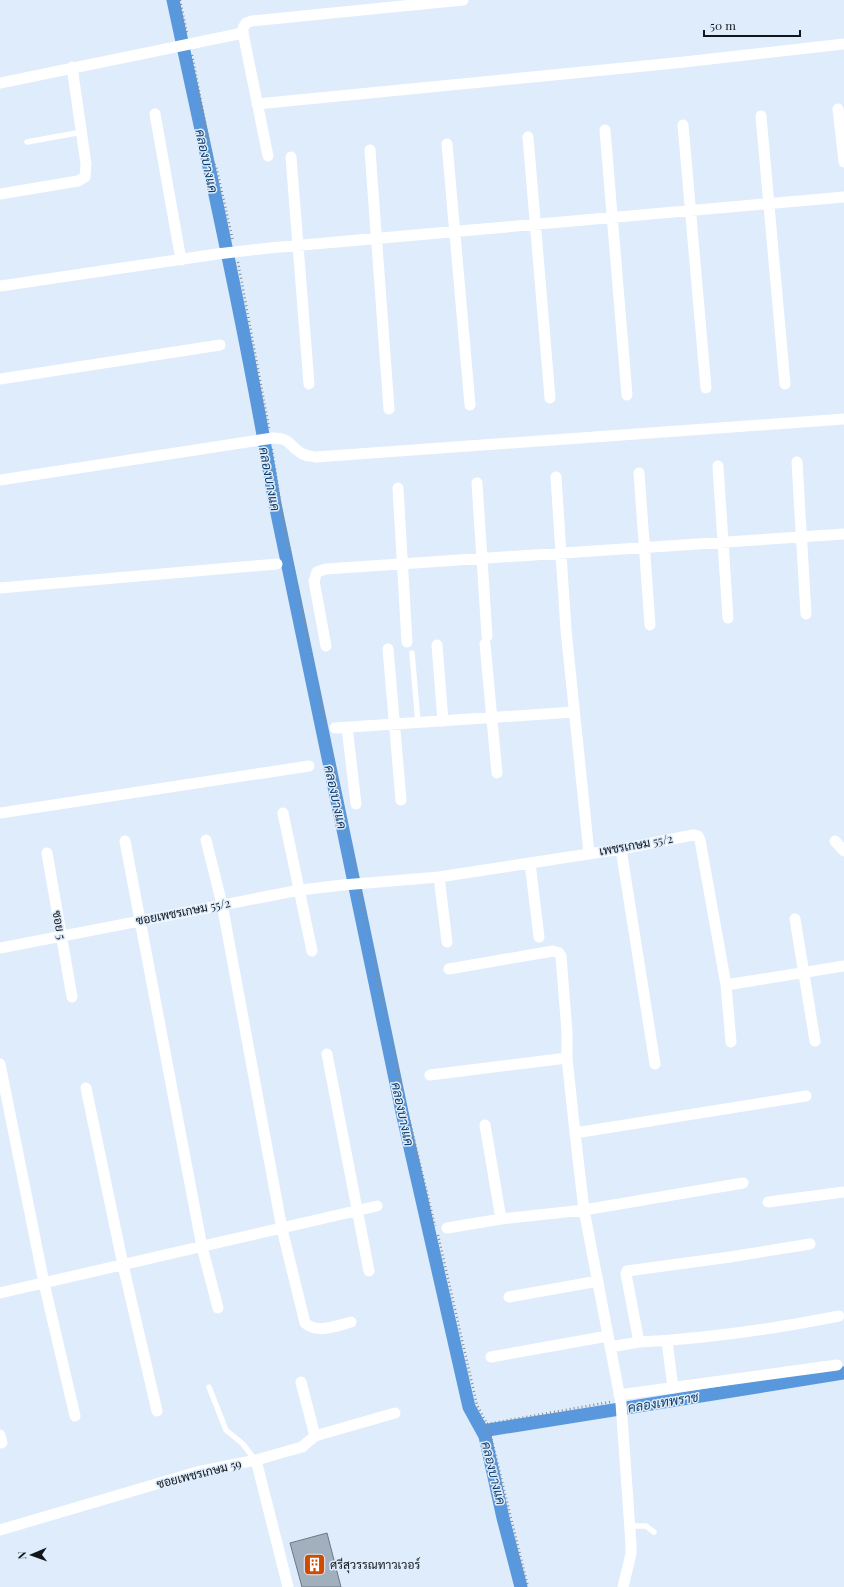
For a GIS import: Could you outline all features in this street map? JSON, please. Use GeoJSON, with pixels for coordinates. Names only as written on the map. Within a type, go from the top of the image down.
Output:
{"type":"FeatureCollection","features":[{"type":"Feature","properties":{"kind":"street"},"geometry":{"type":"LineString","coordinates":[[268,156],[243,33],[243,28],[246,23],[252,21],[463,0]]}},
{"type":"Feature","properties":{"kind":"street"},"geometry":{"type":"LineString","coordinates":[[0,83],[243,33]]}},
{"type":"Feature","properties":{"kind":"street"},"geometry":{"type":"LineString","coordinates":[[258,104],[675,64],[844,44]]}},
{"type":"Feature","properties":{"kind":"street"},"geometry":{"type":"LineString","coordinates":[[0,194],[78,181],[85,177],[86,164],[72,67]]}},
{"type":"Feature","properties":{"kind":"street"},"geometry":{"type":"LineString","coordinates":[[838,109],[844,162]]}},
{"type":"Feature","properties":{"kind":"street"},"geometry":{"type":"LineString","coordinates":[[155,114],[181,260]]}},
{"type":"Feature","properties":{"kind":"street"},"geometry":{"type":"LineString","coordinates":[[761,116],[784,384]]}},
{"type":"Feature","properties":{"kind":"street"},"geometry":{"type":"LineString","coordinates":[[683,125],[706,388]]}},
{"type":"Feature","properties":{"kind":"street"},"geometry":{"type":"LineString","coordinates":[[605,130],[627,395]]}},
{"type":"Feature","properties":{"kind":"street"},"geometry":{"type":"LineString","coordinates":[[528,137],[550,398]]}},
{"type":"Feature","properties":{"kind":"street"},"geometry":{"type":"LineString","coordinates":[[447,144],[470,405]]}},
{"type":"Feature","properties":{"kind":"street"},"geometry":{"type":"LineString","coordinates":[[370,150],[389,408]]}},
{"type":"Feature","properties":{"kind":"street"},"geometry":{"type":"LineString","coordinates":[[291,157],[309,384]]}},
{"type":"Feature","properties":{"kind":"street"},"geometry":{"type":"LineString","coordinates":[[0,286],[217,254],[298,245],[844,197]]}},
{"type":"Feature","properties":{"kind":"street"},"geometry":{"type":"LineString","coordinates":[[0,379],[220,345]]}},
{"type":"Feature","properties":{"kind":"street"},"geometry":{"type":"LineString","coordinates":[[0,480],[282,438],[291,443],[300,453],[306,456],[316,456],[844,419]]}},
{"type":"Feature","properties":{"kind":"street"},"geometry":{"type":"LineString","coordinates":[[797,462],[806,614]]}},
{"type":"Feature","properties":{"kind":"street"},"geometry":{"type":"LineString","coordinates":[[718,466],[728,618]]}},
{"type":"Feature","properties":{"kind":"street"},"geometry":{"type":"LineString","coordinates":[[639,473],[650,625]]}},
{"type":"Feature","properties":{"kind":"street"},"geometry":{"type":"LineString","coordinates":[[556,477],[566,630],[589,853]]}},
{"type":"Feature","properties":{"kind":"street"},"geometry":{"type":"LineString","coordinates":[[477,483],[491,718],[497,773]]}},
{"type":"Feature","properties":{"kind":"street"},"geometry":{"type":"LineString","coordinates":[[398,488],[407,642]]}},
{"type":"Feature","properties":{"kind":"street"},"geometry":{"type":"LineString","coordinates":[[326,646],[314,581],[317,572],[326,569],[844,534]]}},
{"type":"Feature","properties":{"kind":"street"},"geometry":{"type":"LineString","coordinates":[[0,588],[277,564]]}},
{"type":"Feature","properties":{"kind":"street"},"geometry":{"type":"LineString","coordinates":[[437,645],[443,721]]}},
{"type":"Feature","properties":{"kind":"street"},"geometry":{"type":"LineString","coordinates":[[388,649],[401,800]]}},
{"type":"Feature","properties":{"kind":"street"},"geometry":{"type":"LineString","coordinates":[[335,728],[574,712]]}},
{"type":"Feature","properties":{"kind":"street"},"geometry":{"type":"LineString","coordinates":[[347,727],[356,804]]}},
{"type":"Feature","properties":{"kind":"street"},"geometry":{"type":"LineString","coordinates":[[0,813],[309,766]]}},
{"type":"Feature","properties":{"kind":"street"},"geometry":{"type":"LineString","coordinates":[[283,813],[312,950]]}},
{"type":"Feature","properties":{"kind":"street","name":"เพชรเกษม 55/2"},"geometry":{"type":"LineString","coordinates":[[367,883],[439,877],[621,849],[693,835],[698,836],[700,840],[726,985],[731,1042]]}},
{"type":"Feature","properties":{"kind":"street"},"geometry":{"type":"LineString","coordinates":[[206,840],[222,904],[282,1229],[305,1323],[310,1327],[321,1329],[351,1322]]}},
{"type":"Feature","properties":{"kind":"street"},"geometry":{"type":"LineString","coordinates":[[125,841],[202,1247],[218,1308]]}},
{"type":"Feature","properties":{"kind":"street"},"geometry":{"type":"LineString","coordinates":[[835,841],[844,851]]}},
{"type":"Feature","properties":{"kind":"street"},"geometry":{"type":"LineString","coordinates":[[621,849],[656,1064]]}},
{"type":"Feature","properties":{"kind":"street","name":"ซอย 5"},"geometry":{"type":"LineString","coordinates":[[47,853],[72,997]]}},
{"type":"Feature","properties":{"kind":"street"},"geometry":{"type":"LineString","coordinates":[[530,863],[539,936]]}},
{"type":"Feature","properties":{"kind":"street"},"geometry":{"type":"LineString","coordinates":[[439,877],[447,942]]}},
{"type":"Feature","properties":{"kind":"street","name":"ซอยเพชรเกษม 55/2"},"geometry":{"type":"LineString","coordinates":[[0,948],[300,890],[367,883]]}},
{"type":"Feature","properties":{"kind":"street"},"geometry":{"type":"LineString","coordinates":[[795,919],[815,1041]]}},
{"type":"Feature","properties":{"kind":"street"},"geometry":{"type":"LineString","coordinates":[[449,969],[553,951],[559,953],[561,956],[567,1032],[567,1058],[584,1210],[623,1419],[631,1554],[623,1587]]}},
{"type":"Feature","properties":{"kind":"street"},"geometry":{"type":"LineString","coordinates":[[726,985],[844,966]]}},
{"type":"Feature","properties":{"kind":"street"},"geometry":{"type":"LineString","coordinates":[[327,1054],[369,1272]]}},
{"type":"Feature","properties":{"kind":"street"},"geometry":{"type":"LineString","coordinates":[[430,1075],[567,1058]]}},
{"type":"Feature","properties":{"kind":"street"},"geometry":{"type":"LineString","coordinates":[[0,1064],[44,1283],[75,1416]]}},
{"type":"Feature","properties":{"kind":"street"},"geometry":{"type":"LineString","coordinates":[[86,1088],[123,1265],[157,1411]]}},
{"type":"Feature","properties":{"kind":"street"},"geometry":{"type":"LineString","coordinates":[[575,1133],[806,1096]]}},
{"type":"Feature","properties":{"kind":"street"},"geometry":{"type":"LineString","coordinates":[[485,1125],[502,1219]]}},
{"type":"Feature","properties":{"kind":"street"},"geometry":{"type":"LineString","coordinates":[[447,1228],[502,1219],[584,1210],[743,1183]]}},
{"type":"Feature","properties":{"kind":"street"},"geometry":{"type":"LineString","coordinates":[[768,1202],[844,1192]]}},
{"type":"Feature","properties":{"kind":"street"},"geometry":{"type":"LineString","coordinates":[[0,1293],[377,1206]]}},
{"type":"Feature","properties":{"kind":"street"},"geometry":{"type":"LineString","coordinates":[[638,1342],[626,1274],[628,1271],[810,1244]]}},
{"type":"Feature","properties":{"kind":"street"},"geometry":{"type":"LineString","coordinates":[[509,1297],[598,1281]]}},
{"type":"Feature","properties":{"kind":"street"},"geometry":{"type":"LineString","coordinates":[[610,1347],[638,1342],[667,1341],[782,1328],[839,1316]]}},
{"type":"Feature","properties":{"kind":"street"},"geometry":{"type":"LineString","coordinates":[[491,1357],[608,1336]]}},
{"type":"Feature","properties":{"kind":"street"},"geometry":{"type":"LineString","coordinates":[[667,1341],[672,1388]]}},
{"type":"Feature","properties":{"kind":"street"},"geometry":{"type":"LineString","coordinates":[[620,1399],[672,1388],[837,1365]]}},
{"type":"Feature","properties":{"kind":"street"},"geometry":{"type":"LineString","coordinates":[[302,1382],[315,1436]]}},
{"type":"Feature","properties":{"kind":"street","name":"ซอยเพชรเกษม 59"},"geometry":{"type":"LineString","coordinates":[[0,1530],[197,1472],[256,1460],[302,1447],[315,1436],[395,1413]]}},
{"type":"Feature","properties":{"kind":"street"},"geometry":{"type":"LineString","coordinates":[[256,1460],[288,1587]]}},
{"type":"Feature","properties":{"kind":"lane"},"geometry":{"type":"LineString","coordinates":[[27,142],[82,132]]}},
{"type":"Feature","properties":{"kind":"lane"},"geometry":{"type":"LineString","coordinates":[[412,653],[418,723]]}},
{"type":"Feature","properties":{"kind":"lane"},"geometry":{"type":"LineString","coordinates":[[209,1387],[226,1430],[243,1444],[256,1460]]}},
{"type":"Feature","properties":{"kind":"lane"},"geometry":{"type":"LineString","coordinates":[[630,1526],[646,1526],[654,1532]]}},
{"type":"Feature","properties":{"kind":"path"},"geometry":{"type":"LineString","coordinates":[[487,1424],[620,1399]]}},
{"type":"Feature","properties":{"kind":"building","name":"ศรีสุวรรณทาวเวอร์"},"geometry":{"type":"Polygon","coordinates":[[[327,1533],[341,1587],[302,1587],[290,1543],[327,1533]]]}},
{"type":"Feature","properties":{"kind":"waterway","name":"คลองบางแค"},"geometry":{"type":"LineString","coordinates":[[173,0],[227,252],[275,504],[403,1117],[469,1407],[485,1436],[503,1518],[521,1587]]}},
{"type":"Feature","properties":{"kind":"waterway","name":"คลองเทพราช"},"geometry":{"type":"LineString","coordinates":[[482,1431],[844,1373]]}},
{"type":"Feature","properties":{"kind":"place","name":"ศรีสุวรรณทาวเวอร์"},"geometry":{"type":"Point","coordinates":[315,1565]}}]}
